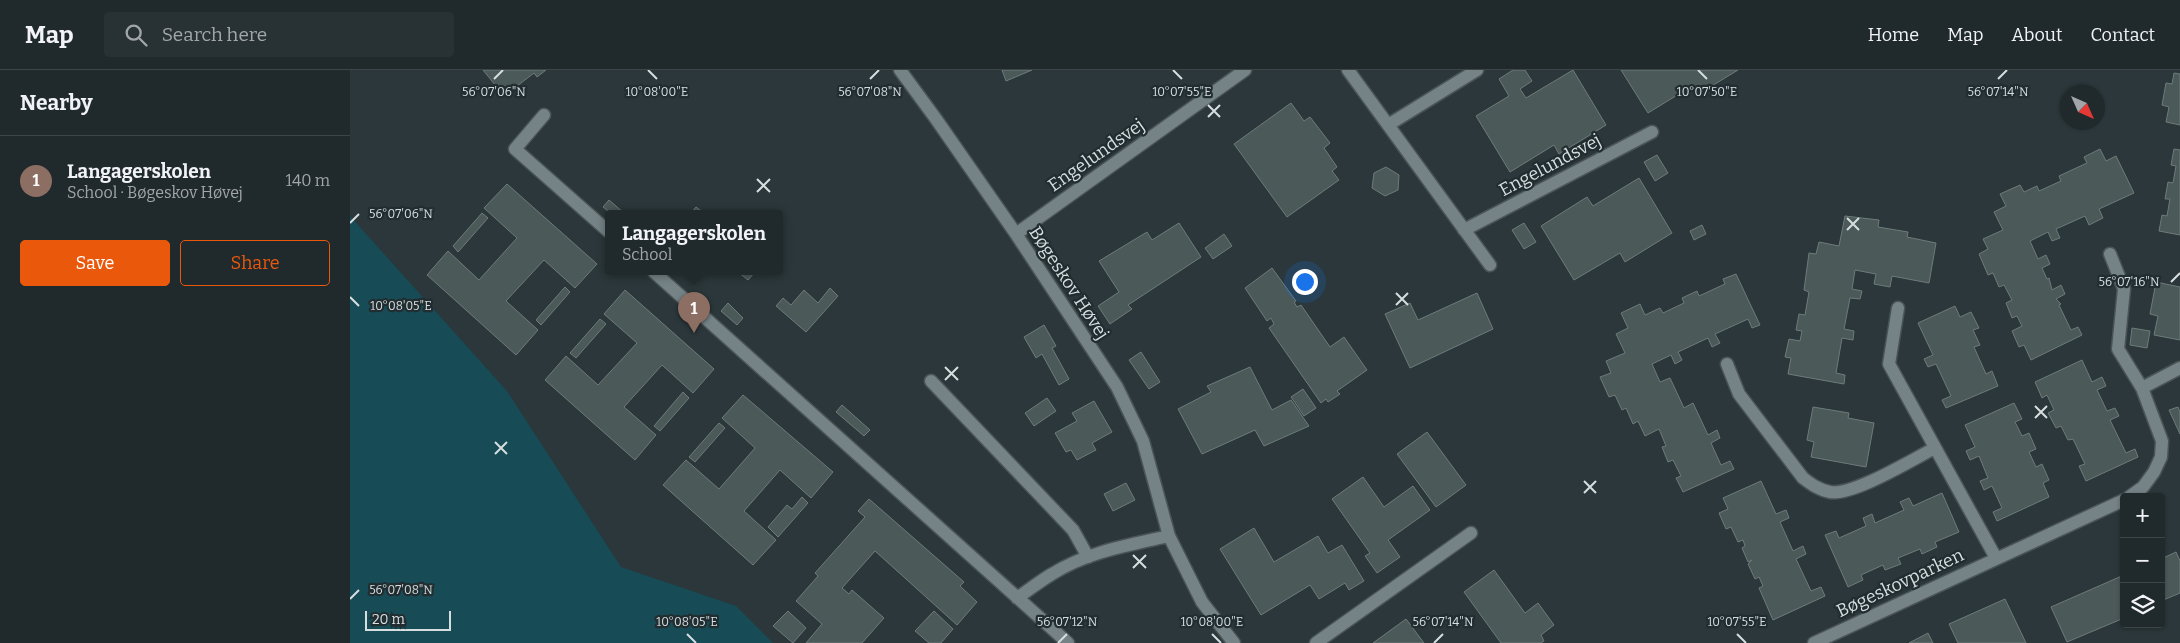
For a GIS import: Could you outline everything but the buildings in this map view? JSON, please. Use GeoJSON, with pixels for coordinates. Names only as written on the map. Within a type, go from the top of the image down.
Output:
{"type":"FeatureCollection","features":[{"type":"Feature","properties":{"kind":"street","name":"Bøgeskov Høvej"},"geometry":{"type":"LineString","coordinates":[[900,70],[1016,234],[1117,387],[1143,441],[1169,536],[1202,602],[1234,643]]}},
{"type":"Feature","properties":{"kind":"street","name":"Engelundsvej"},"geometry":{"type":"LineString","coordinates":[[1016,234],[1245,70]]}},
{"type":"Feature","properties":{"kind":"street"},"geometry":{"type":"LineString","coordinates":[[1348,70],[1490,265]]}},
{"type":"Feature","properties":{"kind":"street"},"geometry":{"type":"LineString","coordinates":[[1388,125],[1477,70]]}},
{"type":"Feature","properties":{"kind":"street"},"geometry":{"type":"LineString","coordinates":[[544,115],[515,149],[605,228]]}},
{"type":"Feature","properties":{"kind":"street","name":"Engelundsvej"},"geometry":{"type":"LineString","coordinates":[[1464,230],[1652,132]]}},
{"type":"Feature","properties":{"kind":"street"},"geometry":{"type":"LineString","coordinates":[[2110,254],[2124,289],[2118,350],[2142,388],[2162,441],[2161,457],[2154,472],[2143,487],[2135,493]]}},
{"type":"Feature","properties":{"kind":"street"},"geometry":{"type":"LineString","coordinates":[[657,275],[1068,643]]}},
{"type":"Feature","properties":{"kind":"street"},"geometry":{"type":"LineString","coordinates":[[1898,308],[1889,364],[1996,558]]}},
{"type":"Feature","properties":{"kind":"street"},"geometry":{"type":"LineString","coordinates":[[1727,364],[1739,394],[1802,478],[1816,487],[1831,492],[1846,491],[1935,448]]}},
{"type":"Feature","properties":{"kind":"street"},"geometry":{"type":"LineString","coordinates":[[2142,388],[2180,368]]}},
{"type":"Feature","properties":{"kind":"street"},"geometry":{"type":"LineString","coordinates":[[931,381],[1073,530],[1088,557]]}},
{"type":"Feature","properties":{"kind":"street","name":"Bøgeskovparken"},"geometry":{"type":"LineString","coordinates":[[1818,642],[2120,502]]}},
{"type":"Feature","properties":{"kind":"street"},"geometry":{"type":"LineString","coordinates":[[1316,643],[1471,533]]}},
{"type":"Feature","properties":{"kind":"street"},"geometry":{"type":"LineString","coordinates":[[1017,598],[1053,573],[1088,557],[1118,547],[1169,536]]}},
{"type":"Feature","properties":{"kind":"shaded area"},"geometry":{"type":"Polygon","coordinates":[[[350,216],[507,391],[621,567],[736,606],[773,643],[350,643],[350,216]]]}},
{"type":"Feature","properties":{"kind":"place","name":"Langagerskolen"},"geometry":{"type":"Point","coordinates":[694,333]}}]}
